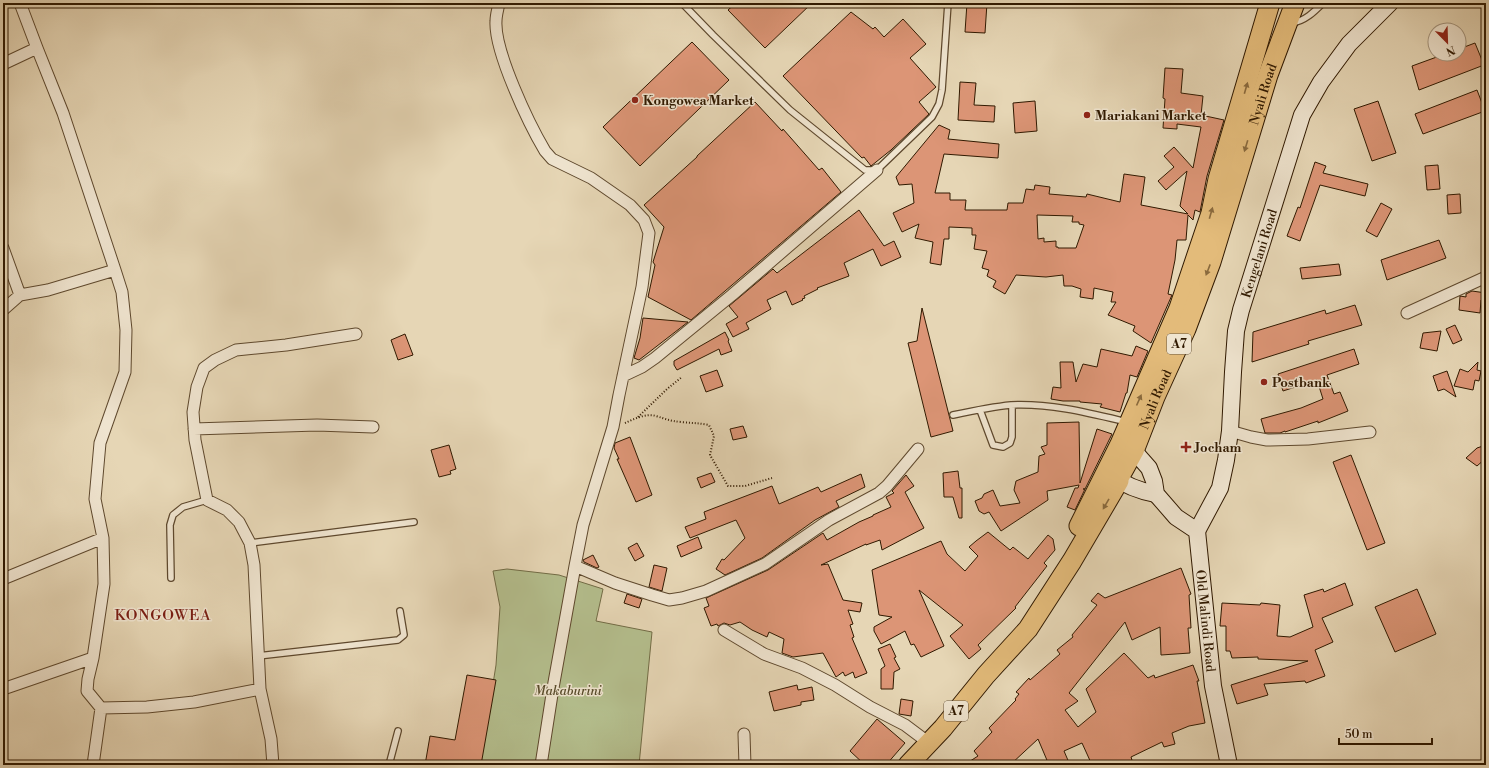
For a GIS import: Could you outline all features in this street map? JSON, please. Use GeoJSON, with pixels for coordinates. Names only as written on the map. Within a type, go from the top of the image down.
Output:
{"type":"FeatureCollection","features":[{"type":"Feature","properties":{"kind":"highway","name":"Nyali Road"},"geometry":{"type":"LineString","coordinates":[[1127,448],[1129,423],[1179,308],[1209,220],[1218,179],[1270,3]]}},
{"type":"Feature","properties":{"kind":"highway","name":"Nyali Road"},"geometry":{"type":"LineString","coordinates":[[908,765],[929,743],[1002,656],[1019,625],[1113,477],[1155,397],[1186,329],[1211,262],[1268,75],[1294,3]]}},
{"type":"Feature","properties":{"kind":"main road","name":"Kengelani Road"},"geometry":{"type":"LineString","coordinates":[[1197,531],[1220,488],[1226,460],[1230,431],[1236,331],[1240,310],[1302,116],[1321,82],[1344,50],[1390,3]]}},
{"type":"Feature","properties":{"kind":"main road"},"geometry":{"type":"LineString","coordinates":[[1127,448],[1152,474],[1156,494],[1176,517],[1197,531]]}},
{"type":"Feature","properties":{"kind":"main road"},"geometry":{"type":"LineString","coordinates":[[1113,477],[1144,492],[1156,494]]}},
{"type":"Feature","properties":{"kind":"main road","name":"Old Malindi Road"},"geometry":{"type":"LineString","coordinates":[[1197,531],[1213,686],[1229,765]]}},
{"type":"Feature","properties":{"kind":"street"},"geometry":{"type":"LineString","coordinates":[[20,3],[63,113],[115,270],[122,292],[126,330],[125,372],[100,443],[95,499],[103,538],[104,584],[87,691],[101,708],[93,765]]}},
{"type":"Feature","properties":{"kind":"street"},"geometry":{"type":"LineString","coordinates":[[499,3],[496,22],[498,41],[510,78],[545,151],[552,159],[591,178],[630,205],[644,220],[648,233],[643,280],[613,427],[583,524],[553,688],[541,765]]}},
{"type":"Feature","properties":{"kind":"street"},"geometry":{"type":"LineString","coordinates":[[3,64],[37,48]]}},
{"type":"Feature","properties":{"kind":"street"},"geometry":{"type":"LineString","coordinates":[[623,376],[642,367],[655,358],[732,295],[877,170]]}},
{"type":"Feature","properties":{"kind":"street"},"geometry":{"type":"LineString","coordinates":[[3,248],[20,295]]}},
{"type":"Feature","properties":{"kind":"street"},"geometry":{"type":"LineString","coordinates":[[3,310],[20,295],[48,290],[115,270]]}},
{"type":"Feature","properties":{"kind":"street"},"geometry":{"type":"LineString","coordinates":[[1407,313],[1486,277]]}},
{"type":"Feature","properties":{"kind":"street"},"geometry":{"type":"LineString","coordinates":[[272,765],[271,739],[260,689],[254,565],[250,543],[239,522],[227,510],[207,500],[194,429],[193,412],[197,387],[204,368],[215,360],[236,350],[286,345],[356,334]]}},
{"type":"Feature","properties":{"kind":"street"},"geometry":{"type":"LineString","coordinates":[[194,429],[317,425],[372,427]]}},
{"type":"Feature","properties":{"kind":"street"},"geometry":{"type":"LineString","coordinates":[[1230,431],[1267,440],[1308,439],[1370,432]]}},
{"type":"Feature","properties":{"kind":"street"},"geometry":{"type":"LineString","coordinates":[[575,566],[615,583],[669,600],[706,591],[765,564],[829,520],[879,493],[887,486],[918,449]]}},
{"type":"Feature","properties":{"kind":"street"},"geometry":{"type":"LineString","coordinates":[[3,579],[103,538]]}},
{"type":"Feature","properties":{"kind":"street"},"geometry":{"type":"LineString","coordinates":[[724,630],[764,654],[802,668],[835,685],[870,707],[905,725],[929,743]]}},
{"type":"Feature","properties":{"kind":"street"},"geometry":{"type":"LineString","coordinates":[[3,690],[93,658]]}},
{"type":"Feature","properties":{"kind":"street"},"geometry":{"type":"LineString","coordinates":[[101,708],[147,707],[260,689]]}},
{"type":"Feature","properties":{"kind":"street"},"geometry":{"type":"LineString","coordinates":[[744,734],[745,765]]}},
{"type":"Feature","properties":{"kind":"lane"},"geometry":{"type":"LineString","coordinates":[[682,3],[790,110],[864,170],[877,170],[932,117],[939,104],[942,90],[948,3]]}},
{"type":"Feature","properties":{"kind":"lane"},"geometry":{"type":"LineString","coordinates":[[1287,23],[1303,20],[1323,3]]}},
{"type":"Feature","properties":{"kind":"lane"},"geometry":{"type":"LineString","coordinates":[[953,415],[1012,405],[1036,406],[1075,409],[1129,423]]}},
{"type":"Feature","properties":{"kind":"lane"},"geometry":{"type":"LineString","coordinates":[[980,410],[993,445],[1003,447],[1010,443],[1012,437],[1012,405]]}},
{"type":"Feature","properties":{"kind":"lane"},"geometry":{"type":"LineString","coordinates":[[171,578],[170,525],[173,515],[183,507],[207,500]]}},
{"type":"Feature","properties":{"kind":"lane"},"geometry":{"type":"LineString","coordinates":[[250,543],[414,522]]}},
{"type":"Feature","properties":{"kind":"lane"},"geometry":{"type":"LineString","coordinates":[[258,656],[398,640],[404,635],[400,611]]}},
{"type":"Feature","properties":{"kind":"lane"},"geometry":{"type":"LineString","coordinates":[[389,765],[398,731]]}},
{"type":"Feature","properties":{"kind":"path"},"geometry":{"type":"LineString","coordinates":[[638,417],[667,389],[682,377]]}},
{"type":"Feature","properties":{"kind":"path"},"geometry":{"type":"LineString","coordinates":[[613,427],[638,417],[655,416],[664,420],[682,423],[698,422],[709,425],[714,436],[710,455],[728,486],[745,486],[772,478]]}},
{"type":"Feature","properties":{"kind":"green space","name":"Makaburini"},"geometry":{"type":"Polygon","coordinates":[[[507,569],[559,575],[603,589],[596,621],[652,632],[639,765],[480,765],[496,665],[500,607],[493,571],[507,569]]]}},
{"type":"Feature","properties":{"kind":"building"},"geometry":{"type":"Polygon","coordinates":[[[736,3],[812,3],[765,48],[728,10],[736,3]]]}},
{"type":"Feature","properties":{"kind":"building"},"geometry":{"type":"Polygon","coordinates":[[[967,3],[987,3],[985,33],[965,32],[967,3]]]}},
{"type":"Feature","properties":{"kind":"building"},"geometry":{"type":"Polygon","coordinates":[[[851,12],[873,29],[875,27],[884,37],[903,19],[926,44],[910,58],[936,87],[919,102],[929,114],[891,150],[871,166],[864,157],[862,158],[783,76],[851,12]]]}},
{"type":"Feature","properties":{"kind":"building"},"geometry":{"type":"Polygon","coordinates":[[[692,42],[729,80],[640,166],[603,127],[692,42]]]}},
{"type":"Feature","properties":{"kind":"building"},"geometry":{"type":"Polygon","coordinates":[[[1475,43],[1484,65],[1419,90],[1412,66],[1427,61],[1427,62],[1467,62],[1467,46],[1475,43]]]}},
{"type":"Feature","properties":{"kind":"building"},"geometry":{"type":"Polygon","coordinates":[[[1165,68],[1183,69],[1181,93],[1203,96],[1201,115],[1224,120],[1207,176],[1200,212],[1195,210],[1193,220],[1188,215],[1186,240],[1177,240],[1175,260],[1168,294],[1172,295],[1151,343],[1133,331],[1135,326],[1108,315],[1116,302],[1111,302],[1113,292],[1094,288],[1093,299],[1080,297],[1081,289],[1072,286],[1064,286],[1063,275],[1046,277],[1016,275],[1005,294],[993,287],[996,281],[987,276],[989,270],[982,268],[987,251],[974,249],[976,235],[972,235],[972,228],[949,227],[949,239],[944,239],[941,265],[930,263],[933,242],[915,238],[919,224],[902,232],[893,213],[914,203],[912,184],[899,185],[896,177],[939,125],[950,130],[948,139],[999,144],[998,158],[944,154],[935,193],[950,193],[950,200],[966,200],[965,210],[1007,210],[1008,203],[1023,203],[1026,189],[1034,190],[1035,185],[1050,187],[1049,194],[1086,197],[1087,194],[1120,202],[1124,174],[1145,177],[1141,205],[1188,214],[1180,206],[1187,171],[1166,190],[1158,181],[1174,167],[1164,156],[1174,147],[1193,168],[1201,127],[1177,124],[1177,129],[1163,128],[1165,99],[1163,98],[1165,68]],[[1037,215],[1038,239],[1044,238],[1044,242],[1056,241],[1056,247],[1058,248],[1076,248],[1084,225],[1079,224],[1079,222],[1072,222],[1073,216],[1037,215]]]}},
{"type":"Feature","properties":{"kind":"building"},"geometry":{"type":"Polygon","coordinates":[[[960,82],[976,83],[974,105],[995,106],[994,122],[958,120],[960,82]]]}},
{"type":"Feature","properties":{"kind":"building"},"geometry":{"type":"Polygon","coordinates":[[[1477,90],[1485,111],[1423,134],[1415,114],[1477,90]]]}},
{"type":"Feature","properties":{"kind":"building"},"geometry":{"type":"Polygon","coordinates":[[[1035,101],[1037,131],[1015,133],[1013,103],[1035,101]]]}},
{"type":"Feature","properties":{"kind":"building"},"geometry":{"type":"Polygon","coordinates":[[[1378,101],[1396,153],[1372,161],[1354,109],[1378,101]]]}},
{"type":"Feature","properties":{"kind":"building"},"geometry":{"type":"Polygon","coordinates":[[[755,102],[782,131],[783,129],[819,170],[822,168],[841,192],[691,320],[648,297],[655,265],[653,262],[664,227],[644,205],[755,102]]]}},
{"type":"Feature","properties":{"kind":"building"},"geometry":{"type":"Polygon","coordinates":[[[1315,162],[1326,166],[1323,173],[1368,184],[1365,196],[1320,185],[1300,241],[1287,236],[1298,207],[1300,208],[1315,162]]]}},
{"type":"Feature","properties":{"kind":"building"},"geometry":{"type":"Polygon","coordinates":[[[1438,165],[1440,189],[1427,190],[1425,166],[1438,165]]]}},
{"type":"Feature","properties":{"kind":"building"},"geometry":{"type":"Polygon","coordinates":[[[1460,194],[1461,213],[1448,214],[1447,195],[1460,194]]]}},
{"type":"Feature","properties":{"kind":"building"},"geometry":{"type":"Polygon","coordinates":[[[1381,203],[1392,209],[1377,237],[1366,231],[1381,203]]]}},
{"type":"Feature","properties":{"kind":"building"},"geometry":{"type":"Polygon","coordinates":[[[859,210],[884,246],[894,241],[901,257],[881,266],[873,249],[844,263],[849,276],[817,288],[818,289],[804,296],[805,298],[802,299],[803,300],[792,305],[786,291],[767,300],[771,309],[746,323],[749,329],[733,337],[726,324],[738,317],[729,306],[773,269],[777,273],[859,210]]]}},
{"type":"Feature","properties":{"kind":"building"},"geometry":{"type":"Polygon","coordinates":[[[1439,240],[1446,258],[1387,280],[1381,260],[1439,240]]]}},
{"type":"Feature","properties":{"kind":"building"},"geometry":{"type":"Polygon","coordinates":[[[1339,264],[1341,275],[1302,279],[1300,268],[1339,264]]]}},
{"type":"Feature","properties":{"kind":"building"},"geometry":{"type":"Polygon","coordinates":[[[1472,291],[1486,293],[1486,298],[1481,300],[1480,313],[1459,310],[1460,296],[1466,297],[1466,294],[1472,291]]]}},
{"type":"Feature","properties":{"kind":"building"},"geometry":{"type":"Polygon","coordinates":[[[1355,305],[1362,325],[1308,341],[1309,344],[1252,362],[1253,332],[1325,310],[1326,314],[1355,305]]]}},
{"type":"Feature","properties":{"kind":"building"},"geometry":{"type":"Polygon","coordinates":[[[922,308],[953,431],[931,437],[908,343],[917,341],[922,308]]]}},
{"type":"Feature","properties":{"kind":"building"},"geometry":{"type":"Polygon","coordinates":[[[643,318],[688,322],[639,360],[634,358],[640,338],[643,318]]]}},
{"type":"Feature","properties":{"kind":"building"},"geometry":{"type":"Polygon","coordinates":[[[1455,325],[1462,340],[1453,344],[1446,329],[1455,325]]]}},
{"type":"Feature","properties":{"kind":"building"},"geometry":{"type":"Polygon","coordinates":[[[1441,331],[1437,351],[1420,348],[1423,333],[1441,331]]]}},
{"type":"Feature","properties":{"kind":"building"},"geometry":{"type":"Polygon","coordinates":[[[725,332],[732,351],[721,355],[719,349],[677,370],[674,365],[674,361],[725,332]]]}},
{"type":"Feature","properties":{"kind":"building"},"geometry":{"type":"Polygon","coordinates":[[[405,334],[413,355],[398,360],[391,340],[405,334]]]}},
{"type":"Feature","properties":{"kind":"building"},"geometry":{"type":"Polygon","coordinates":[[[1136,346],[1148,351],[1137,377],[1130,375],[1127,393],[1120,412],[1100,407],[1102,404],[1051,399],[1053,387],[1061,388],[1060,362],[1073,362],[1076,382],[1083,364],[1097,367],[1101,349],[1132,356],[1136,346]]]}},
{"type":"Feature","properties":{"kind":"building"},"geometry":{"type":"Polygon","coordinates":[[[1354,349],[1359,364],[1327,375],[1334,394],[1340,392],[1348,411],[1318,423],[1318,421],[1285,432],[1265,433],[1261,419],[1301,408],[1323,399],[1317,380],[1283,391],[1278,374],[1354,349]]]}},
{"type":"Feature","properties":{"kind":"building"},"geometry":{"type":"Polygon","coordinates":[[[1478,362],[1477,370],[1481,371],[1479,381],[1475,380],[1473,390],[1454,386],[1460,369],[1468,372],[1478,362]]]}},
{"type":"Feature","properties":{"kind":"building"},"geometry":{"type":"Polygon","coordinates":[[[717,370],[723,386],[706,392],[700,376],[717,370]]]}},
{"type":"Feature","properties":{"kind":"building"},"geometry":{"type":"Polygon","coordinates":[[[1447,371],[1456,397],[1444,389],[1438,391],[1433,376],[1447,371]]]}},
{"type":"Feature","properties":{"kind":"building"},"geometry":{"type":"Polygon","coordinates":[[[1079,422],[1080,483],[1097,429],[1112,434],[1075,510],[1067,507],[1075,488],[1078,488],[1079,485],[1047,491],[1048,500],[1001,531],[989,512],[984,514],[979,511],[975,501],[982,498],[984,494],[993,490],[1000,506],[1020,503],[1014,490],[1016,481],[1038,472],[1039,456],[1045,454],[1041,447],[1047,445],[1047,423],[1079,422]]]}},
{"type":"Feature","properties":{"kind":"building"},"geometry":{"type":"Polygon","coordinates":[[[743,426],[747,437],[733,440],[730,429],[743,426]]]}},
{"type":"Feature","properties":{"kind":"building"},"geometry":{"type":"Polygon","coordinates":[[[630,437],[652,495],[636,502],[617,459],[619,459],[614,448],[615,443],[630,437]]]}},
{"type":"Feature","properties":{"kind":"building"},"geometry":{"type":"Polygon","coordinates":[[[449,445],[456,469],[450,471],[451,474],[439,477],[431,450],[449,445]]]}},
{"type":"Feature","properties":{"kind":"building"},"geometry":{"type":"Polygon","coordinates":[[[1486,445],[1486,458],[1477,466],[1466,458],[1477,448],[1486,445]]]}},
{"type":"Feature","properties":{"kind":"building"},"geometry":{"type":"Polygon","coordinates":[[[1351,455],[1385,543],[1367,550],[1333,462],[1351,455]]]}},
{"type":"Feature","properties":{"kind":"building"},"geometry":{"type":"Polygon","coordinates":[[[958,471],[960,488],[962,488],[962,518],[959,518],[953,497],[944,497],[943,473],[958,471]]]}},
{"type":"Feature","properties":{"kind":"building"},"geometry":{"type":"Polygon","coordinates":[[[711,473],[715,482],[701,488],[697,478],[711,473]]]}},
{"type":"Feature","properties":{"kind":"building"},"geometry":{"type":"Polygon","coordinates":[[[861,474],[865,487],[836,501],[839,507],[815,520],[762,558],[725,575],[716,569],[722,559],[724,560],[745,538],[736,520],[690,538],[685,527],[706,519],[704,512],[772,486],[779,504],[818,487],[821,492],[861,474]]]}},
{"type":"Feature","properties":{"kind":"building"},"geometry":{"type":"Polygon","coordinates":[[[906,475],[914,486],[905,492],[924,528],[882,550],[880,540],[866,544],[821,565],[828,564],[843,600],[862,603],[860,612],[848,610],[853,624],[850,625],[854,637],[852,638],[867,673],[855,678],[853,672],[845,676],[843,672],[836,677],[823,653],[793,657],[782,653],[784,639],[769,632],[767,637],[740,622],[730,625],[724,623],[718,626],[717,624],[711,626],[704,608],[709,606],[706,598],[768,570],[823,533],[827,540],[859,522],[891,507],[886,497],[894,493],[892,491],[906,475]]]}},
{"type":"Feature","properties":{"kind":"building"},"geometry":{"type":"Polygon","coordinates":[[[988,532],[1010,550],[1013,547],[1028,559],[1048,535],[1053,539],[1055,550],[1044,563],[1047,566],[1015,607],[1016,608],[978,645],[981,649],[969,659],[950,636],[963,625],[919,590],[944,646],[921,657],[914,644],[911,645],[905,631],[881,644],[874,631],[874,627],[892,617],[879,615],[872,570],[941,541],[947,554],[965,571],[978,556],[969,547],[988,532]]]}},
{"type":"Feature","properties":{"kind":"building"},"geometry":{"type":"Polygon","coordinates":[[[698,537],[702,548],[681,557],[677,546],[698,537]]]}},
{"type":"Feature","properties":{"kind":"building"},"geometry":{"type":"Polygon","coordinates":[[[637,543],[644,556],[635,561],[628,548],[637,543]]]}},
{"type":"Feature","properties":{"kind":"building"},"geometry":{"type":"Polygon","coordinates":[[[593,555],[599,567],[597,568],[584,562],[583,560],[593,555]]]}},
{"type":"Feature","properties":{"kind":"building"},"geometry":{"type":"Polygon","coordinates":[[[654,565],[667,568],[662,591],[649,587],[654,565]]]}},
{"type":"Feature","properties":{"kind":"building"},"geometry":{"type":"Polygon","coordinates":[[[1181,568],[1191,594],[1189,595],[1191,628],[1188,628],[1190,653],[1161,655],[1160,627],[1132,640],[1125,622],[1069,693],[1078,701],[1065,710],[1078,727],[1096,712],[1086,689],[1124,653],[1148,678],[1154,675],[1155,678],[1193,665],[1199,681],[1197,681],[1205,723],[1189,726],[1172,733],[1175,744],[1164,747],[1162,742],[1131,757],[1132,760],[1120,765],[1092,765],[1082,743],[1064,751],[1070,765],[1049,765],[1038,739],[1010,765],[964,765],[978,756],[974,751],[992,732],[989,728],[1016,700],[1015,699],[1019,694],[1016,692],[1029,678],[1030,680],[1060,654],[1057,650],[1073,637],[1072,635],[1097,605],[1091,601],[1098,593],[1105,598],[1181,568]]]}},
{"type":"Feature","properties":{"kind":"building"},"geometry":{"type":"Polygon","coordinates":[[[1345,583],[1353,605],[1322,618],[1333,642],[1315,650],[1325,676],[1306,683],[1305,681],[1264,684],[1268,695],[1237,704],[1231,685],[1308,661],[1258,659],[1258,657],[1232,658],[1230,651],[1226,651],[1226,626],[1220,626],[1222,603],[1260,605],[1261,603],[1280,605],[1277,636],[1290,637],[1313,627],[1304,595],[1323,589],[1324,592],[1345,583]]]}},
{"type":"Feature","properties":{"kind":"building"},"geometry":{"type":"Polygon","coordinates":[[[1417,589],[1436,634],[1395,652],[1375,607],[1417,589]]]}},
{"type":"Feature","properties":{"kind":"building"},"geometry":{"type":"Polygon","coordinates":[[[627,594],[642,599],[639,608],[624,603],[627,594]]]}},
{"type":"Feature","properties":{"kind":"building"},"geometry":{"type":"Polygon","coordinates":[[[890,644],[896,657],[894,658],[900,669],[894,672],[893,689],[881,689],[881,669],[885,666],[878,649],[890,644]]]}},
{"type":"Feature","properties":{"kind":"building"},"geometry":{"type":"Polygon","coordinates":[[[467,675],[496,680],[481,765],[425,765],[430,736],[455,740],[467,675]]]}},
{"type":"Feature","properties":{"kind":"building"},"geometry":{"type":"Polygon","coordinates":[[[797,685],[798,690],[812,687],[814,700],[801,702],[801,705],[774,711],[769,692],[797,685]]]}},
{"type":"Feature","properties":{"kind":"building"},"geometry":{"type":"Polygon","coordinates":[[[901,699],[913,701],[911,716],[899,714],[901,699]]]}},
{"type":"Feature","properties":{"kind":"building"},"geometry":{"type":"Polygon","coordinates":[[[877,719],[905,743],[886,765],[865,765],[850,751],[877,719]]]}},
{"type":"Feature","properties":{"kind":"place","name":"Kongowea Market"},"geometry":{"type":"Point","coordinates":[635,100]}},
{"type":"Feature","properties":{"kind":"place","name":"Mariakani Market"},"geometry":{"type":"Point","coordinates":[1087,115]}},
{"type":"Feature","properties":{"kind":"place","name":"Postbank"},"geometry":{"type":"Point","coordinates":[1264,382]}},
{"type":"Feature","properties":{"kind":"place","name":"Jocham"},"geometry":{"type":"Point","coordinates":[1186,447]}},
{"type":"Feature","properties":{"kind":"district","name":"KONGOWEA"},"geometry":{"type":"Point","coordinates":[163,615]}}]}
